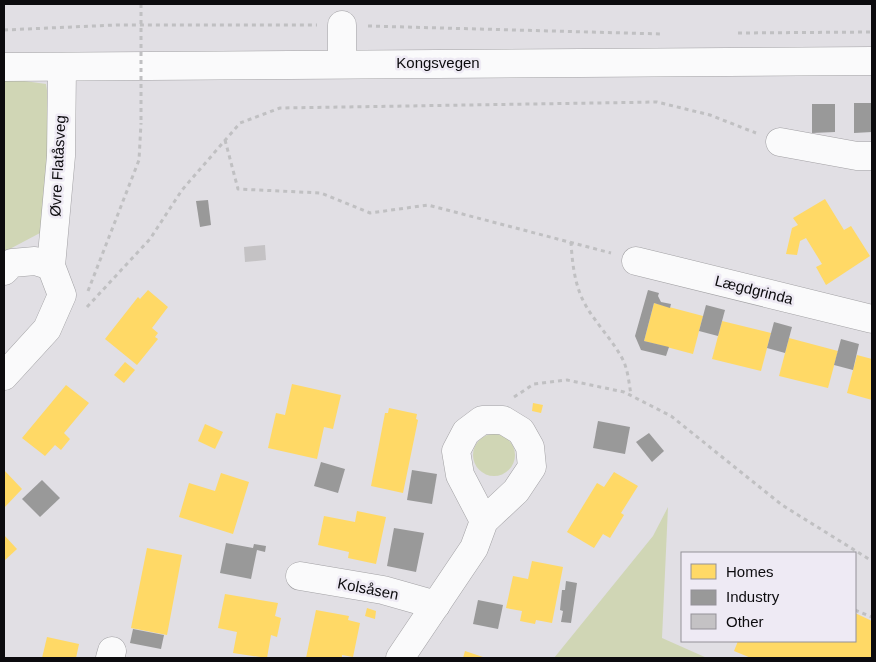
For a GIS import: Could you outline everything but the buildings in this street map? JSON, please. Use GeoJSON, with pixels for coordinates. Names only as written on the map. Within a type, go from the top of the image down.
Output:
{"type":"FeatureCollection","features":[{"type":"Feature","properties":{"kind":"street"},"geometry":{"type":"LineString","coordinates":[[342,25],[342,63]]}},
{"type":"Feature","properties":{"kind":"street","name":"Kongsvegen"},"geometry":{"type":"LineString","coordinates":[[4,66],[872,61]]}},
{"type":"Feature","properties":{"kind":"street","name":"Øvre Flatåsveg"},"geometry":{"type":"LineString","coordinates":[[4,371],[47,329],[62,295],[51,266],[61,156],[62,67]]}},
{"type":"Feature","properties":{"kind":"street"},"geometry":{"type":"LineString","coordinates":[[780,142],[857,156],[872,156]]}},
{"type":"Feature","properties":{"kind":"street","name":"Lægdgrinda"},"geometry":{"type":"LineString","coordinates":[[636,260],[872,319]]}},
{"type":"Feature","properties":{"kind":"street"},"geometry":{"type":"LineString","coordinates":[[4,271],[12,263],[36,261],[51,266]]}},
{"type":"Feature","properties":{"kind":"street"},"geometry":{"type":"LineString","coordinates":[[400,658],[474,548],[484,521],[516,491],[532,467],[530,447],[521,431],[503,420],[482,420],[466,432],[456,452],[460,475],[484,521]]}},
{"type":"Feature","properties":{"kind":"street","name":"Kolsåsen"},"geometry":{"type":"LineString","coordinates":[[300,576],[383,590],[436,605]]}},
{"type":"Feature","properties":{"kind":"path"},"geometry":{"type":"LineString","coordinates":[[87,296],[92,278],[139,160],[141,123],[141,4]]}},
{"type":"Feature","properties":{"kind":"path"},"geometry":{"type":"LineString","coordinates":[[4,30],[116,25],[342,25],[663,34]]}},
{"type":"Feature","properties":{"kind":"path"},"geometry":{"type":"LineString","coordinates":[[733,33],[872,32]]}},
{"type":"Feature","properties":{"kind":"path"},"geometry":{"type":"LineString","coordinates":[[84,304],[81,313],[150,239],[182,190],[240,123],[280,108],[657,102],[710,115],[780,142]]}},
{"type":"Feature","properties":{"kind":"path"},"geometry":{"type":"LineString","coordinates":[[225,140],[238,189],[321,193],[370,213],[428,206],[636,260]]}},
{"type":"Feature","properties":{"kind":"path"},"geometry":{"type":"LineString","coordinates":[[571,242],[573,264],[581,295],[592,316],[622,359],[627,371],[631,395]]}},
{"type":"Feature","properties":{"kind":"path"},"geometry":{"type":"LineString","coordinates":[[503,420],[514,397],[534,384],[567,380],[624,392],[671,416],[782,505],[872,561]]}},
{"type":"Feature","properties":{"kind":"path"},"geometry":{"type":"LineString","coordinates":[[856,610],[872,617]]}},
{"type":"Feature","properties":{"kind":"green space"},"geometry":{"type":"Polygon","coordinates":[[[10,79],[46,84],[53,130],[49,210],[40,233],[4,252],[4,80],[10,79]]]}},
{"type":"Feature","properties":{"kind":"green space"},"geometry":{"type":"Polygon","coordinates":[[[494,434],[509,440],[515,455],[509,470],[494,476],[479,470],[473,455],[479,440],[494,434]]]}},
{"type":"Feature","properties":{"kind":"green space"},"geometry":{"type":"Polygon","coordinates":[[[668,507],[662,638],[707,658],[554,658],[653,536],[668,507]]]}}]}
